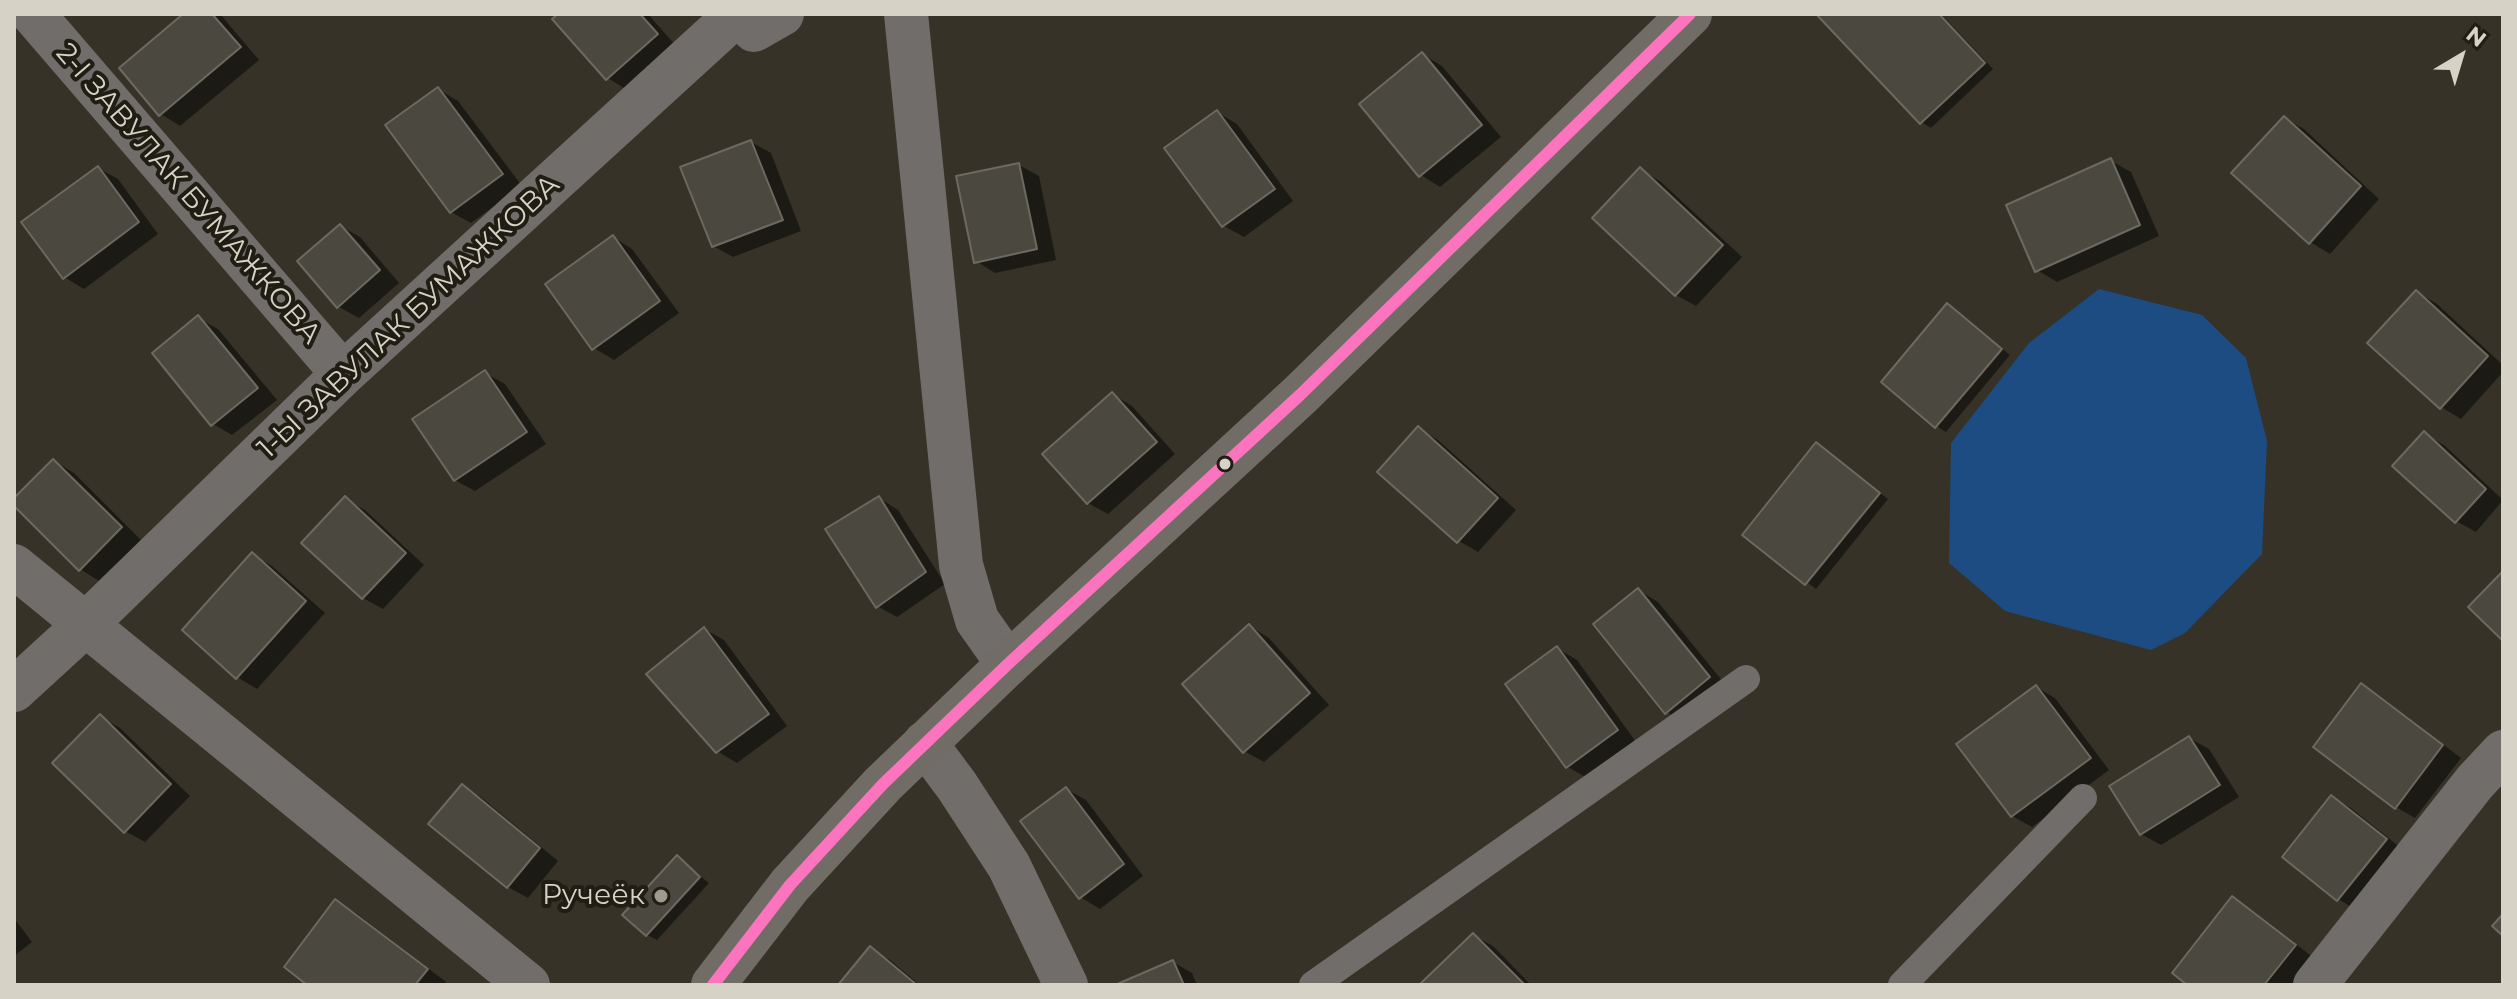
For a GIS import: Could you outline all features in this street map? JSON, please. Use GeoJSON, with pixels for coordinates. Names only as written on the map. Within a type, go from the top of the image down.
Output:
{"type":"FeatureCollection","features":[{"type":"Feature","properties":{"kind":"main road"},"geometry":{"type":"LineString","coordinates":[[713,985],[790,885],[883,784],[1008,664],[1300,395],[1690,14]]}},
{"type":"Feature","properties":{"kind":"street","name":"2-І ЗАВУЛАК БУМАЖКОВА"},"geometry":{"type":"LineString","coordinates":[[33,14],[343,374]]}},
{"type":"Feature","properties":{"kind":"street","name":"1-Ы ЗАВУЛАК БУМАЖКОВА"},"geometry":{"type":"LineString","coordinates":[[14,690],[343,374],[739,14],[754,30],[782,14]]}},
{"type":"Feature","properties":{"kind":"street"},"geometry":{"type":"LineString","coordinates":[[906,14],[961,565],[977,620],[1008,664]]}},
{"type":"Feature","properties":{"kind":"street"},"geometry":{"type":"LineString","coordinates":[[14,566],[528,985]]}},
{"type":"Feature","properties":{"kind":"street"},"geometry":{"type":"LineString","coordinates":[[925,743],[1009,866],[1066,985]]}},
{"type":"Feature","properties":{"kind":"street"},"geometry":{"type":"LineString","coordinates":[[2315,985],[2475,782],[2503,752]]}},
{"type":"Feature","properties":{"kind":"lane"},"geometry":{"type":"LineString","coordinates":[[1313,985],[1746,679]]}},
{"type":"Feature","properties":{"kind":"lane"},"geometry":{"type":"LineString","coordinates":[[1902,985],[2083,798]]}},
{"type":"Feature","properties":{"kind":"water"},"geometry":{"type":"Polygon","coordinates":[[[2099,289],[2202,315],[2246,358],[2267,441],[2262,554],[2185,633],[2151,650],[2005,611],[1949,563],[1951,443],[2029,343],[2099,289]]]}},
{"type":"Feature","properties":{"kind":"building"},"geometry":{"type":"Polygon","coordinates":[[[183,14],[212,14],[241,47],[159,116],[119,68],[183,14]]]}},
{"type":"Feature","properties":{"kind":"building"},"geometry":{"type":"Polygon","coordinates":[[[558,14],[640,14],[658,34],[606,80],[552,19],[558,14]]]}},
{"type":"Feature","properties":{"kind":"building"},"geometry":{"type":"Polygon","coordinates":[[[1816,14],[1939,14],[1985,63],[1920,124],[1816,14]]]}},
{"type":"Feature","properties":{"kind":"building"},"geometry":{"type":"Polygon","coordinates":[[[1422,52],[1482,125],[1419,177],[1359,104],[1422,52]]]}},
{"type":"Feature","properties":{"kind":"building"},"geometry":{"type":"Polygon","coordinates":[[[438,87],[503,174],[450,213],[385,125],[438,87]]]}},
{"type":"Feature","properties":{"kind":"building"},"geometry":{"type":"Polygon","coordinates":[[[1217,110],[1275,189],[1222,227],[1164,148],[1217,110]]]}},
{"type":"Feature","properties":{"kind":"building"},"geometry":{"type":"Polygon","coordinates":[[[2284,116],[2361,186],[2309,244],[2231,173],[2284,116]]]}},
{"type":"Feature","properties":{"kind":"building"},"geometry":{"type":"Polygon","coordinates":[[[751,140],[783,220],[712,247],[680,167],[751,140]]]}},
{"type":"Feature","properties":{"kind":"building"},"geometry":{"type":"Polygon","coordinates":[[[2111,158],[2140,225],[2035,272],[2006,205],[2111,158]]]}},
{"type":"Feature","properties":{"kind":"building"},"geometry":{"type":"Polygon","coordinates":[[[1019,163],[1037,249],[974,263],[956,176],[1019,163]]]}},
{"type":"Feature","properties":{"kind":"building"},"geometry":{"type":"Polygon","coordinates":[[[98,166],[139,222],[63,279],[21,222],[98,166]]]}},
{"type":"Feature","properties":{"kind":"building"},"geometry":{"type":"Polygon","coordinates":[[[1640,167],[1723,245],[1675,296],[1592,218],[1640,167]]]}},
{"type":"Feature","properties":{"kind":"building"},"geometry":{"type":"Polygon","coordinates":[[[340,224],[380,270],[337,308],[297,261],[340,224]]]}},
{"type":"Feature","properties":{"kind":"building"},"geometry":{"type":"Polygon","coordinates":[[[613,235],[660,301],[592,350],[545,284],[613,235]]]}},
{"type":"Feature","properties":{"kind":"building"},"geometry":{"type":"Polygon","coordinates":[[[2416,290],[2488,356],[2440,409],[2367,343],[2416,290]]]}},
{"type":"Feature","properties":{"kind":"building"},"geometry":{"type":"Polygon","coordinates":[[[1947,303],[2002,349],[1935,428],[1881,382],[1947,303]]]}},
{"type":"Feature","properties":{"kind":"building"},"geometry":{"type":"Polygon","coordinates":[[[198,315],[258,388],[211,426],[152,353],[198,315]]]}},
{"type":"Feature","properties":{"kind":"building"},"geometry":{"type":"Polygon","coordinates":[[[485,370],[527,432],[454,481],[412,419],[485,370]]]}},
{"type":"Feature","properties":{"kind":"building"},"geometry":{"type":"Polygon","coordinates":[[[1112,392],[1157,442],[1087,504],[1042,454],[1112,392]]]}},
{"type":"Feature","properties":{"kind":"building"},"geometry":{"type":"Polygon","coordinates":[[[1418,426],[1498,498],[1457,543],[1377,472],[1418,426]]]}},
{"type":"Feature","properties":{"kind":"building"},"geometry":{"type":"Polygon","coordinates":[[[2424,431],[2486,489],[2455,523],[2392,466],[2424,431]]]}},
{"type":"Feature","properties":{"kind":"building"},"geometry":{"type":"Polygon","coordinates":[[[1816,442],[1880,493],[1805,585],[1742,535],[1816,442]]]}},
{"type":"Feature","properties":{"kind":"building"},"geometry":{"type":"Polygon","coordinates":[[[53,459],[122,527],[79,571],[14,506],[14,498],[53,459]]]}},
{"type":"Feature","properties":{"kind":"building"},"geometry":{"type":"Polygon","coordinates":[[[345,496],[406,553],[362,599],[301,543],[345,496]]]}},
{"type":"Feature","properties":{"kind":"building"},"geometry":{"type":"Polygon","coordinates":[[[879,496],[926,572],[876,608],[825,529],[879,496]]]}},
{"type":"Feature","properties":{"kind":"building"},"geometry":{"type":"Polygon","coordinates":[[[252,552],[306,601],[236,679],[182,630],[252,552]]]}},
{"type":"Feature","properties":{"kind":"building"},"geometry":{"type":"Polygon","coordinates":[[[2503,571],[2503,641],[2468,607],[2503,571]]]}},
{"type":"Feature","properties":{"kind":"building"},"geometry":{"type":"Polygon","coordinates":[[[1638,588],[1710,677],[1665,714],[1593,624],[1638,588]]]}},
{"type":"Feature","properties":{"kind":"building"},"geometry":{"type":"Polygon","coordinates":[[[1249,624],[1310,693],[1243,753],[1182,684],[1249,624]]]}},
{"type":"Feature","properties":{"kind":"building"},"geometry":{"type":"Polygon","coordinates":[[[704,627],[769,714],[716,753],[646,674],[704,627]]]}},
{"type":"Feature","properties":{"kind":"building"},"geometry":{"type":"Polygon","coordinates":[[[1557,646],[1618,730],[1566,768],[1505,684],[1557,646]]]}},
{"type":"Feature","properties":{"kind":"building"},"geometry":{"type":"Polygon","coordinates":[[[2361,683],[2443,745],[2395,809],[2313,747],[2361,683]]]}},
{"type":"Feature","properties":{"kind":"building"},"geometry":{"type":"Polygon","coordinates":[[[2036,685],[2091,758],[2011,817],[1956,744],[2036,685]]]}},
{"type":"Feature","properties":{"kind":"building"},"geometry":{"type":"Polygon","coordinates":[[[100,714],[171,784],[124,833],[52,763],[100,714]]]}},
{"type":"Feature","properties":{"kind":"building"},"geometry":{"type":"Polygon","coordinates":[[[2189,736],[2220,785],[2140,835],[2109,786],[2189,736]]]}},
{"type":"Feature","properties":{"kind":"building"},"geometry":{"type":"Polygon","coordinates":[[[462,784],[540,848],[507,888],[428,824],[462,784]]]}},
{"type":"Feature","properties":{"kind":"building"},"geometry":{"type":"Polygon","coordinates":[[[1066,787],[1124,864],[1079,899],[1020,821],[1066,787]]]}},
{"type":"Feature","properties":{"kind":"building"},"geometry":{"type":"Polygon","coordinates":[[[2331,795],[2387,839],[2337,901],[2282,857],[2331,795]]]}},
{"type":"Feature","properties":{"kind":"building","name":"Ручеёк"},"geometry":{"type":"Polygon","coordinates":[[[677,855],[700,877],[646,936],[622,915],[677,855]]]}},
{"type":"Feature","properties":{"kind":"building"},"geometry":{"type":"Polygon","coordinates":[[[2232,896],[2296,945],[2264,985],[2187,985],[2172,973],[2232,896]]]}},
{"type":"Feature","properties":{"kind":"building"},"geometry":{"type":"Polygon","coordinates":[[[335,899],[428,969],[415,985],[307,985],[284,967],[335,899]]]}},
{"type":"Feature","properties":{"kind":"building"},"geometry":{"type":"Polygon","coordinates":[[[2503,914],[2503,936],[2492,926],[2503,914]]]}},
{"type":"Feature","properties":{"kind":"building"},"geometry":{"type":"Polygon","coordinates":[[[1473,933],[1525,985],[1419,985],[1473,933]]]}},
{"type":"Feature","properties":{"kind":"building"},"geometry":{"type":"Polygon","coordinates":[[[870,946],[917,985],[838,985],[870,946]]]}},
{"type":"Feature","properties":{"kind":"building"},"geometry":{"type":"Polygon","coordinates":[[[1173,960],[1184,985],[1115,985],[1173,960]]]}},
{"type":"Feature","properties":{"kind":"transit line"},"geometry":{"type":"LineString","coordinates":[[713,985],[790,885],[883,784],[1008,664],[1300,395],[1690,14]]}},
{"type":"Feature","properties":{"kind":"place","name":"Ручеёк"},"geometry":{"type":"Point","coordinates":[661,896]}}]}
